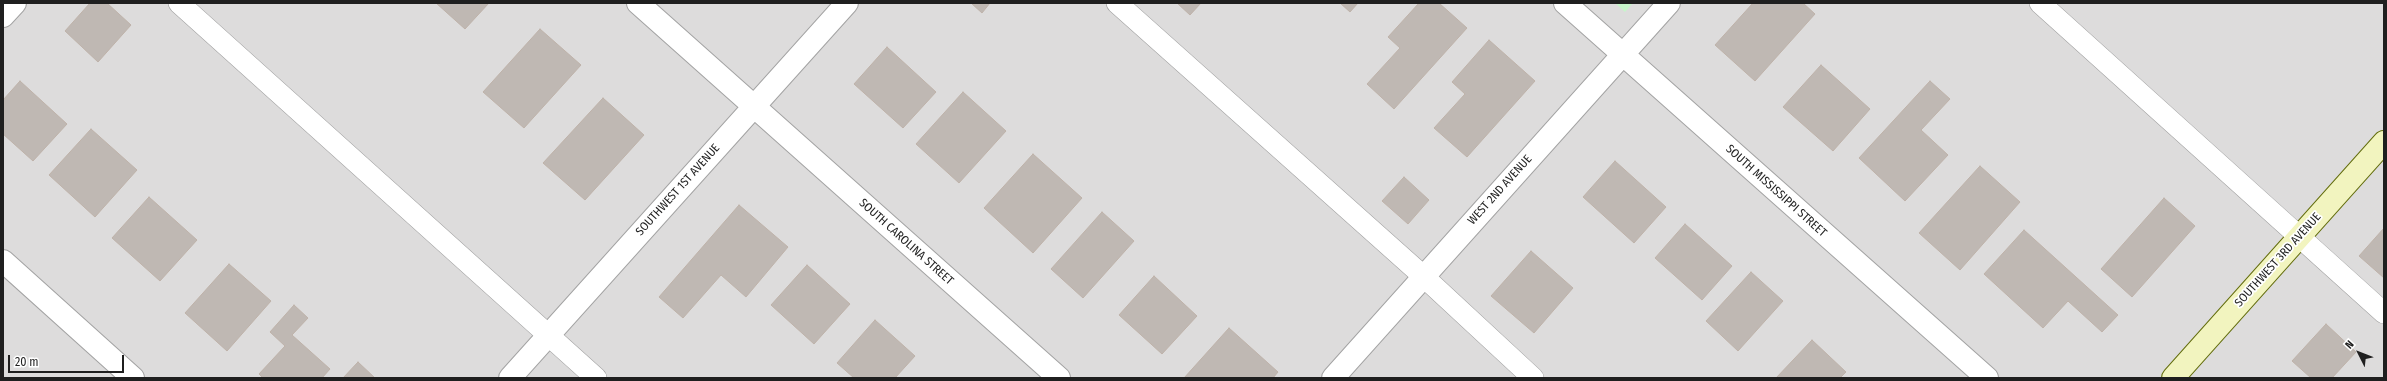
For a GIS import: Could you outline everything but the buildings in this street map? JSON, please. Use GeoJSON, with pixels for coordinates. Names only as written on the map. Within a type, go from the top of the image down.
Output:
{"type":"FeatureCollection","features":[{"type":"Feature","properties":{"kind":"main road","name":"SOUTHWEST 3RD AVENUE"},"geometry":{"type":"LineString","coordinates":[[2173,378],[2384,142]]}},
{"type":"Feature","properties":{"kind":"street"},"geometry":{"type":"LineString","coordinates":[[3,16],[15,3]]}},
{"type":"Feature","properties":{"kind":"street","name":"SOUTH CAROLINA STREET"},"geometry":{"type":"LineString","coordinates":[[638,3],[1058,378]]}},
{"type":"Feature","properties":{"kind":"street","name":"SOUTHWEST 1ST AVENUE"},"geometry":{"type":"LineString","coordinates":[[510,378],[847,3]]}},
{"type":"Feature","properties":{"kind":"street","name":"SOUTH MISSISSIPPI STREET"},"geometry":{"type":"LineString","coordinates":[[1565,3],[1988,378]]}},
{"type":"Feature","properties":{"kind":"street","name":"WEST 2ND AVENUE"},"geometry":{"type":"LineString","coordinates":[[1332,378],[1669,3]]}},
{"type":"Feature","properties":{"kind":"street"},"geometry":{"type":"LineString","coordinates":[[3,261],[133,378]]}},
{"type":"Feature","properties":{"kind":"lane"},"geometry":{"type":"LineString","coordinates":[[179,3],[596,378]]}},
{"type":"Feature","properties":{"kind":"lane"},"geometry":{"type":"LineString","coordinates":[[1117,3],[1423,276],[1533,378]]}},
{"type":"Feature","properties":{"kind":"lane"},"geometry":{"type":"LineString","coordinates":[[2040,3],[2384,313]]}},
{"type":"Feature","properties":{"kind":"shaded area"},"geometry":{"type":"Polygon","coordinates":[[[3,3],[2384,3],[2384,378],[3,378],[3,3]]]}},
{"type":"Feature","properties":{"kind":"green space"},"geometry":{"type":"Polygon","coordinates":[[[1615,3],[1633,3],[1625,12],[1615,3]]]}}]}
